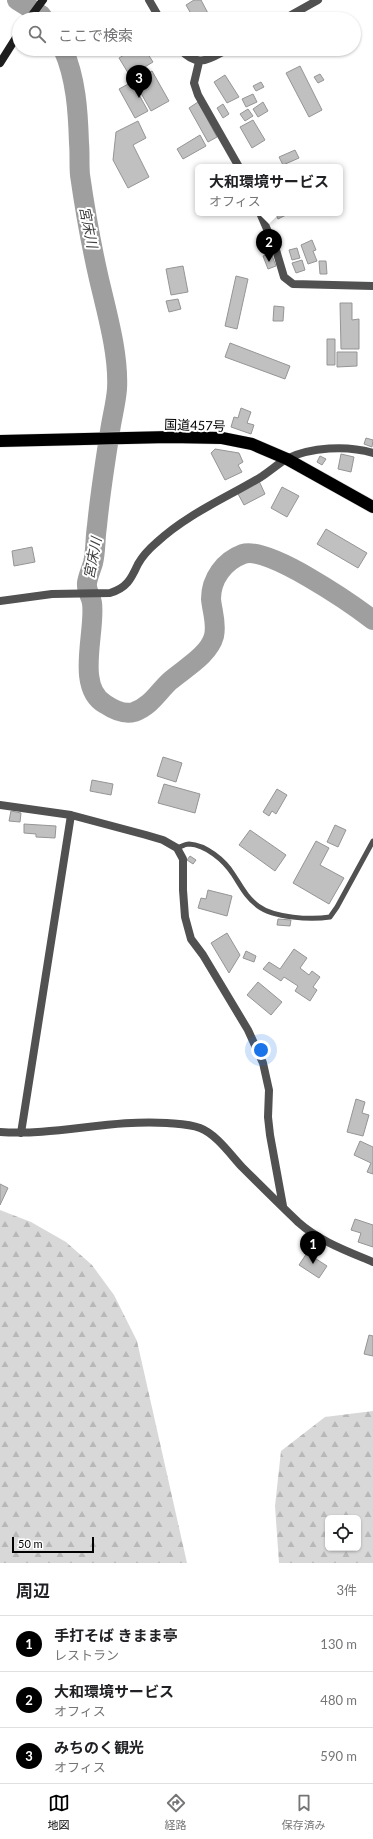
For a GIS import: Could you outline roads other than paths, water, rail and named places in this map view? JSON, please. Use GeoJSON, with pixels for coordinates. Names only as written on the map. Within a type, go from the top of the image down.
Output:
{"type":"FeatureCollection","features":[{"type":"Feature","properties":{"kind":"highway","name":"国道457号"},"geometry":{"type":"LineString","coordinates":[[0,441],[222,438],[252,444],[286,459],[373,507]]}},
{"type":"Feature","properties":{"kind":"street"},"geometry":{"type":"LineString","coordinates":[[34,12],[43,0]]}},
{"type":"Feature","properties":{"kind":"street"},"geometry":{"type":"LineString","coordinates":[[149,0],[156,12]]}},
{"type":"Feature","properties":{"kind":"street"},"geometry":{"type":"LineString","coordinates":[[297,12],[318,0]]}},
{"type":"Feature","properties":{"kind":"street"},"geometry":{"type":"LineString","coordinates":[[0,63],[12,44]]}},
{"type":"Feature","properties":{"kind":"street"},"geometry":{"type":"LineString","coordinates":[[189,56],[199,62],[215,56]]}},
{"type":"Feature","properties":{"kind":"street"},"geometry":{"type":"LineString","coordinates":[[199,62],[194,83],[198,95],[237,164]]}},
{"type":"Feature","properties":{"kind":"street"},"geometry":{"type":"LineString","coordinates":[[261,216],[276,250],[284,277],[293,284],[373,286]]}},
{"type":"Feature","properties":{"kind":"street"},"geometry":{"type":"LineString","coordinates":[[0,601],[52,594],[116,592],[128,583],[139,563],[146,554],[170,531],[222,498],[261,477],[286,459],[322,449],[352,449],[373,453]]}},
{"type":"Feature","properties":{"kind":"street"},"geometry":{"type":"LineString","coordinates":[[0,805],[71,815],[163,840],[177,848],[183,859],[185,917],[191,939],[203,955],[248,1030],[263,1063],[268,1090],[270,1135],[283,1206]]}},
{"type":"Feature","properties":{"kind":"street"},"geometry":{"type":"LineString","coordinates":[[21,1133],[71,815]]}},
{"type":"Feature","properties":{"kind":"street"},"geometry":{"type":"LineString","coordinates":[[0,1132],[21,1133],[90,1125],[142,1123],[180,1124],[198,1127],[210,1134],[312,1233],[373,1262]]}},
{"type":"Feature","properties":{"kind":"lane"},"geometry":{"type":"LineString","coordinates":[[177,848],[188,844],[200,847],[218,857],[233,873],[242,891],[258,906],[272,912],[315,919],[330,917],[373,841]]}},
{"type":"Feature","properties":{"kind":"waterway","name":"宮床川"},"geometry":{"type":"LineString","coordinates":[[17,0],[36,12]]}},
{"type":"Feature","properties":{"kind":"waterway","name":"宮床川"},"geometry":{"type":"LineString","coordinates":[[66,56],[71,71],[76,95],[80,171],[88,227],[112,334],[117,376],[117,389],[101,490],[94,558],[87,583],[87,589],[92,603],[89,672],[91,685],[96,696],[115,710],[127,713],[134,712],[150,702],[170,681],[196,661],[207,649],[214,636],[215,622],[211,599],[213,585],[216,578],[230,561],[243,554],[255,554],[270,558],[289,567],[329,590],[373,620]]}},
{"type":"Feature","properties":{"kind":"place","name":"みちのく観光"},"geometry":{"type":"Point","coordinates":[139,98]}},
{"type":"Feature","properties":{"kind":"place","name":"大和環境サービス"},"geometry":{"type":"Point","coordinates":[269,262]}},
{"type":"Feature","properties":{"kind":"place","name":"手打そば きまま亭"},"geometry":{"type":"Point","coordinates":[313,1264]}}]}
